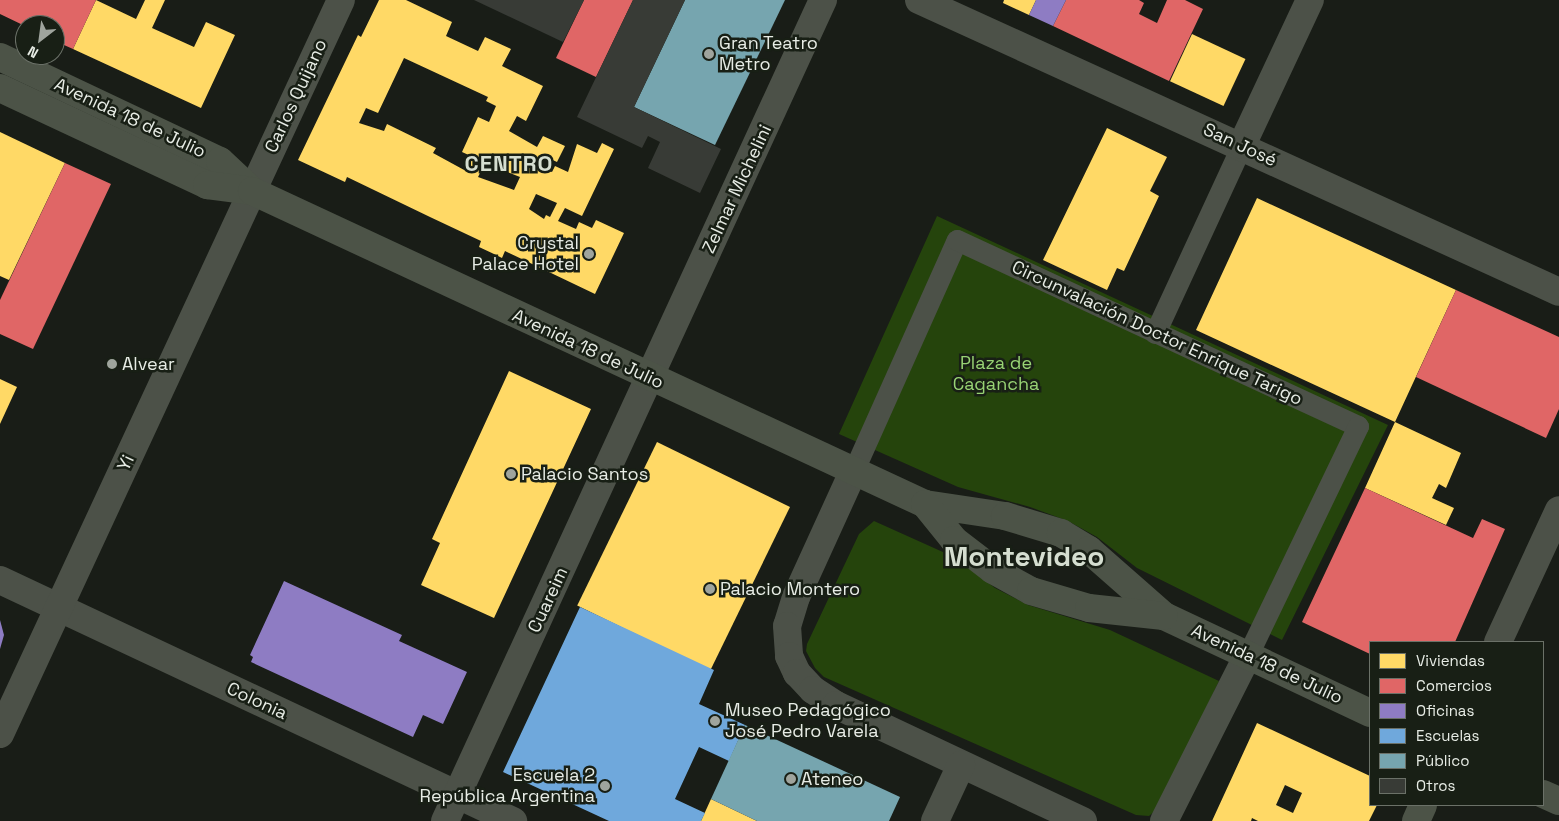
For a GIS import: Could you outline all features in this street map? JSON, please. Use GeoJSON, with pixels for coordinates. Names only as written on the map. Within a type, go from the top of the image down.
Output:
{"type":"FeatureCollection","features":[{"type":"Feature","properties":{"kind":"main road","name":"Avenida 18 de Julio"},"geometry":{"type":"LineString","coordinates":[[0,57],[220,160],[252,191]]}},
{"type":"Feature","properties":{"kind":"main road","name":"Avenida 18 de Julio"},"geometry":{"type":"LineString","coordinates":[[0,88],[207,185],[252,191],[924,504],[1014,518],[1061,533],[1102,561],[1164,616],[1369,713]]}},
{"type":"Feature","properties":{"kind":"main road","name":"Avenida 18 de Julio"},"geometry":{"type":"LineString","coordinates":[[924,504],[954,540],[993,570],[1031,591],[1089,608],[1164,616]]}},
{"type":"Feature","properties":{"kind":"main road"},"geometry":{"type":"LineString","coordinates":[[1544,794],[1559,801]]}},
{"type":"Feature","properties":{"kind":"main road"},"geometry":{"type":"LineString","coordinates":[[1416,821],[1423,806]]}},
{"type":"Feature","properties":{"kind":"street","name":"Carlos Quijano"},"geometry":{"type":"LineString","coordinates":[[252,191],[341,0]]}},
{"type":"Feature","properties":{"kind":"street","name":"Zelmar Michelini"},"geometry":{"type":"LineString","coordinates":[[650,378],[824,0]]}},
{"type":"Feature","properties":{"kind":"street","name":"San José"},"geometry":{"type":"LineString","coordinates":[[919,0],[1242,145],[1559,292]]}},
{"type":"Feature","properties":{"kind":"street"},"geometry":{"type":"LineString","coordinates":[[1155,333],[1310,0]]}},
{"type":"Feature","properties":{"kind":"street","name":"Yi"},"geometry":{"type":"LineString","coordinates":[[0,734],[252,191]]}},
{"type":"Feature","properties":{"kind":"street","name":"Circunvalación Doctor Enrique Tarigo"},"geometry":{"type":"LineString","coordinates":[[853,472],[957,240],[1358,426],[1248,655]]}},
{"type":"Feature","properties":{"kind":"street","name":"Cuareim"},"geometry":{"type":"LineString","coordinates":[[445,821],[650,378]]}},
{"type":"Feature","properties":{"kind":"street"},"geometry":{"type":"LineString","coordinates":[[853,472],[796,597],[787,626],[789,656],[797,673],[813,690],[836,705],[1083,821]]}},
{"type":"Feature","properties":{"kind":"street"},"geometry":{"type":"LineString","coordinates":[[1498,641],[1559,510]]}},
{"type":"Feature","properties":{"kind":"street","name":"Colonia"},"geometry":{"type":"LineString","coordinates":[[0,580],[513,821]]}},
{"type":"Feature","properties":{"kind":"street"},"geometry":{"type":"LineString","coordinates":[[1164,821],[1248,655]]}},
{"type":"Feature","properties":{"kind":"street"},"geometry":{"type":"LineString","coordinates":[[936,821],[961,765]]}},
{"type":"Feature","properties":{"kind":"green space","name":"Plaza de Cagancha"},"geometry":{"type":"Polygon","coordinates":[[[937,216],[1388,425],[1282,640],[1137,568],[1097,537],[1068,521],[1030,507],[958,487],[839,434],[937,216]]]}},
{"type":"Feature","properties":{"kind":"green space"},"geometry":{"type":"Polygon","coordinates":[[[874,521],[954,557],[995,588],[1028,605],[1110,630],[1219,681],[1158,808],[1149,816],[1136,815],[824,677],[815,668],[806,651],[807,644],[859,534],[874,521]]]}},
{"type":"Feature","properties":{"kind":"building: Viviendas"},"geometry":{"type":"Polygon","coordinates":[[[96,0],[136,19],[145,0],[165,0],[152,28],[194,47],[206,22],[235,35],[201,108],[73,49],[96,0]]]}},
{"type":"Feature","properties":{"kind":"building: Viviendas"},"geometry":{"type":"Polygon","coordinates":[[[379,0],[406,0],[452,22],[446,36],[478,51],[485,37],[511,49],[502,66],[543,86],[526,121],[517,116],[509,131],[537,147],[543,136],[565,146],[557,162],[544,156],[539,166],[552,172],[555,166],[568,172],[577,144],[597,153],[602,143],[614,149],[582,216],[565,208],[558,221],[576,229],[579,222],[592,228],[596,220],[624,233],[595,294],[505,251],[502,258],[479,247],[481,241],[347,177],[345,182],[298,160],[358,35],[361,37],[379,0]],[[404,58],[378,113],[366,108],[359,123],[384,131],[387,124],[436,148],[433,153],[466,171],[473,157],[462,152],[478,117],[489,122],[496,106],[486,101],[488,97],[404,58]],[[485,163],[478,177],[514,190],[520,177],[485,163]],[[536,194],[529,209],[544,219],[546,215],[550,217],[557,203],[536,194]]]}},
{"type":"Feature","properties":{"kind":"building: Viviendas"},"geometry":{"type":"Polygon","coordinates":[[[1004,0],[1036,0],[1029,15],[1003,3],[1004,0]]]}},
{"type":"Feature","properties":{"kind":"building: Viviendas"},"geometry":{"type":"Polygon","coordinates":[[[1192,34],[1245,59],[1223,106],[1170,81],[1192,34]]]}},
{"type":"Feature","properties":{"kind":"building: Viviendas"},"geometry":{"type":"Polygon","coordinates":[[[1107,128],[1167,157],[1150,191],[1159,196],[1124,271],[1117,268],[1107,290],[1043,260],[1107,128]]]}},
{"type":"Feature","properties":{"kind":"building: Viviendas"},"geometry":{"type":"Polygon","coordinates":[[[0,132],[65,163],[9,280],[0,276],[0,132]]]}},
{"type":"Feature","properties":{"kind":"building: Viviendas"},"geometry":{"type":"Polygon","coordinates":[[[1257,198],[1456,290],[1395,422],[1196,330],[1257,198]]]}},
{"type":"Feature","properties":{"kind":"building: Viviendas","name":"Palacio Santos"},"geometry":{"type":"Polygon","coordinates":[[[509,371],[591,409],[494,618],[421,585],[440,543],[432,539],[509,371]]]}},
{"type":"Feature","properties":{"kind":"building: Viviendas"},"geometry":{"type":"Polygon","coordinates":[[[0,379],[17,387],[0,424],[0,379]]]}},
{"type":"Feature","properties":{"kind":"building: Viviendas"},"geometry":{"type":"Polygon","coordinates":[[[1395,422],[1461,453],[1446,488],[1439,484],[1432,498],[1454,508],[1446,525],[1365,488],[1395,422]]]}},
{"type":"Feature","properties":{"kind":"building: Viviendas"},"geometry":{"type":"Polygon","coordinates":[[[657,442],[790,507],[710,670],[577,606],[657,442]]]}},
{"type":"Feature","properties":{"kind":"building: Viviendas"},"geometry":{"type":"Polygon","coordinates":[[[1257,723],[1369,776],[1369,806],[1376,806],[1369,821],[1258,821],[1252,818],[1251,821],[1212,821],[1257,723]],[[1285,785],[1276,805],[1293,813],[1302,793],[1285,785]]]}},
{"type":"Feature","properties":{"kind":"building: Viviendas"},"geometry":{"type":"Polygon","coordinates":[[[711,799],[757,821],[701,821],[711,799]]]}},
{"type":"Feature","properties":{"kind":"building: Comercios"},"geometry":{"type":"Polygon","coordinates":[[[0,0],[96,0],[73,49],[65,45],[65,15],[15,15],[15,21],[0,14],[0,0]]]}},
{"type":"Feature","properties":{"kind":"building: Comercios"},"geometry":{"type":"Polygon","coordinates":[[[584,0],[633,0],[596,77],[556,58],[584,0]]]}},
{"type":"Feature","properties":{"kind":"building: Comercios"},"geometry":{"type":"Polygon","coordinates":[[[1066,0],[1139,0],[1144,3],[1139,14],[1157,23],[1167,0],[1185,0],[1203,9],[1169,81],[1053,26],[1066,0]]]}},
{"type":"Feature","properties":{"kind":"building: Comercios"},"geometry":{"type":"Polygon","coordinates":[[[65,163],[111,184],[33,349],[0,334],[0,300],[65,163]]]}},
{"type":"Feature","properties":{"kind":"building: Comercios"},"geometry":{"type":"Polygon","coordinates":[[[1456,290],[1559,337],[1559,409],[1546,438],[1416,377],[1456,290]]]}},
{"type":"Feature","properties":{"kind":"building: Comercios"},"geometry":{"type":"Polygon","coordinates":[[[1365,488],[1473,538],[1482,519],[1505,529],[1455,641],[1369,641],[1369,654],[1302,622],[1365,488]]]}},
{"type":"Feature","properties":{"kind":"building: Oficinas"},"geometry":{"type":"Polygon","coordinates":[[[1036,0],[1066,0],[1053,26],[1029,15],[1036,0]]]}},
{"type":"Feature","properties":{"kind":"building: Oficinas"},"geometry":{"type":"Polygon","coordinates":[[[284,581],[402,635],[399,641],[467,672],[443,724],[423,715],[413,737],[251,662],[253,657],[250,655],[284,581]]]}},
{"type":"Feature","properties":{"kind":"building: Oficinas"},"geometry":{"type":"Polygon","coordinates":[[[0,620],[4,635],[0,649],[0,620]]]}},
{"type":"Feature","properties":{"kind":"building: Escuelas"},"geometry":{"type":"Polygon","coordinates":[[[580,607],[714,670],[699,704],[745,725],[729,761],[699,747],[675,799],[705,813],[701,821],[609,821],[503,772],[580,607]]]}},
{"type":"Feature","properties":{"kind":"building: Público","name":"Gran Teatro Metro"},"geometry":{"type":"Polygon","coordinates":[[[685,0],[785,0],[715,145],[634,107],[685,0]]]}},
{"type":"Feature","properties":{"kind":"building: Público","name":"Ateneo"},"geometry":{"type":"Polygon","coordinates":[[[745,725],[900,797],[889,821],[757,821],[711,799],[745,725]]]}},
{"type":"Feature","properties":{"kind":"building: Otros"},"geometry":{"type":"Polygon","coordinates":[[[474,0],[584,0],[563,42],[474,0]]]}},
{"type":"Feature","properties":{"kind":"building: Otros"},"geometry":{"type":"Polygon","coordinates":[[[633,0],[685,0],[634,107],[721,149],[700,193],[648,168],[660,142],[648,136],[642,148],[577,117],[633,0]]]}},
{"type":"Feature","properties":{"kind":"place","name":"Gran Teatro Metro"},"geometry":{"type":"Point","coordinates":[709,54]}},
{"type":"Feature","properties":{"kind":"place","name":"Crystal Palace Hotel"},"geometry":{"type":"Point","coordinates":[589,254]}},
{"type":"Feature","properties":{"kind":"place","name":"Alvear"},"geometry":{"type":"Point","coordinates":[112,364]}},
{"type":"Feature","properties":{"kind":"place","name":"Palacio Santos"},"geometry":{"type":"Point","coordinates":[511,474]}},
{"type":"Feature","properties":{"kind":"place","name":"Palacio Montero"},"geometry":{"type":"Point","coordinates":[710,589]}},
{"type":"Feature","properties":{"kind":"place","name":"Museo Pedagógico José Pedro Varela"},"geometry":{"type":"Point","coordinates":[715,721]}},
{"type":"Feature","properties":{"kind":"place","name":"Ateneo"},"geometry":{"type":"Point","coordinates":[791,779]}},
{"type":"Feature","properties":{"kind":"place","name":"Escuela 2 República Argentina"},"geometry":{"type":"Point","coordinates":[605,786]}},
{"type":"Feature","properties":{"kind":"district","name":"CENTRO"},"geometry":{"type":"Point","coordinates":[509,164]}},
{"type":"Feature","properties":{"kind":"district","name":"Montevideo"},"geometry":{"type":"Point","coordinates":[1024,556]}}]}
